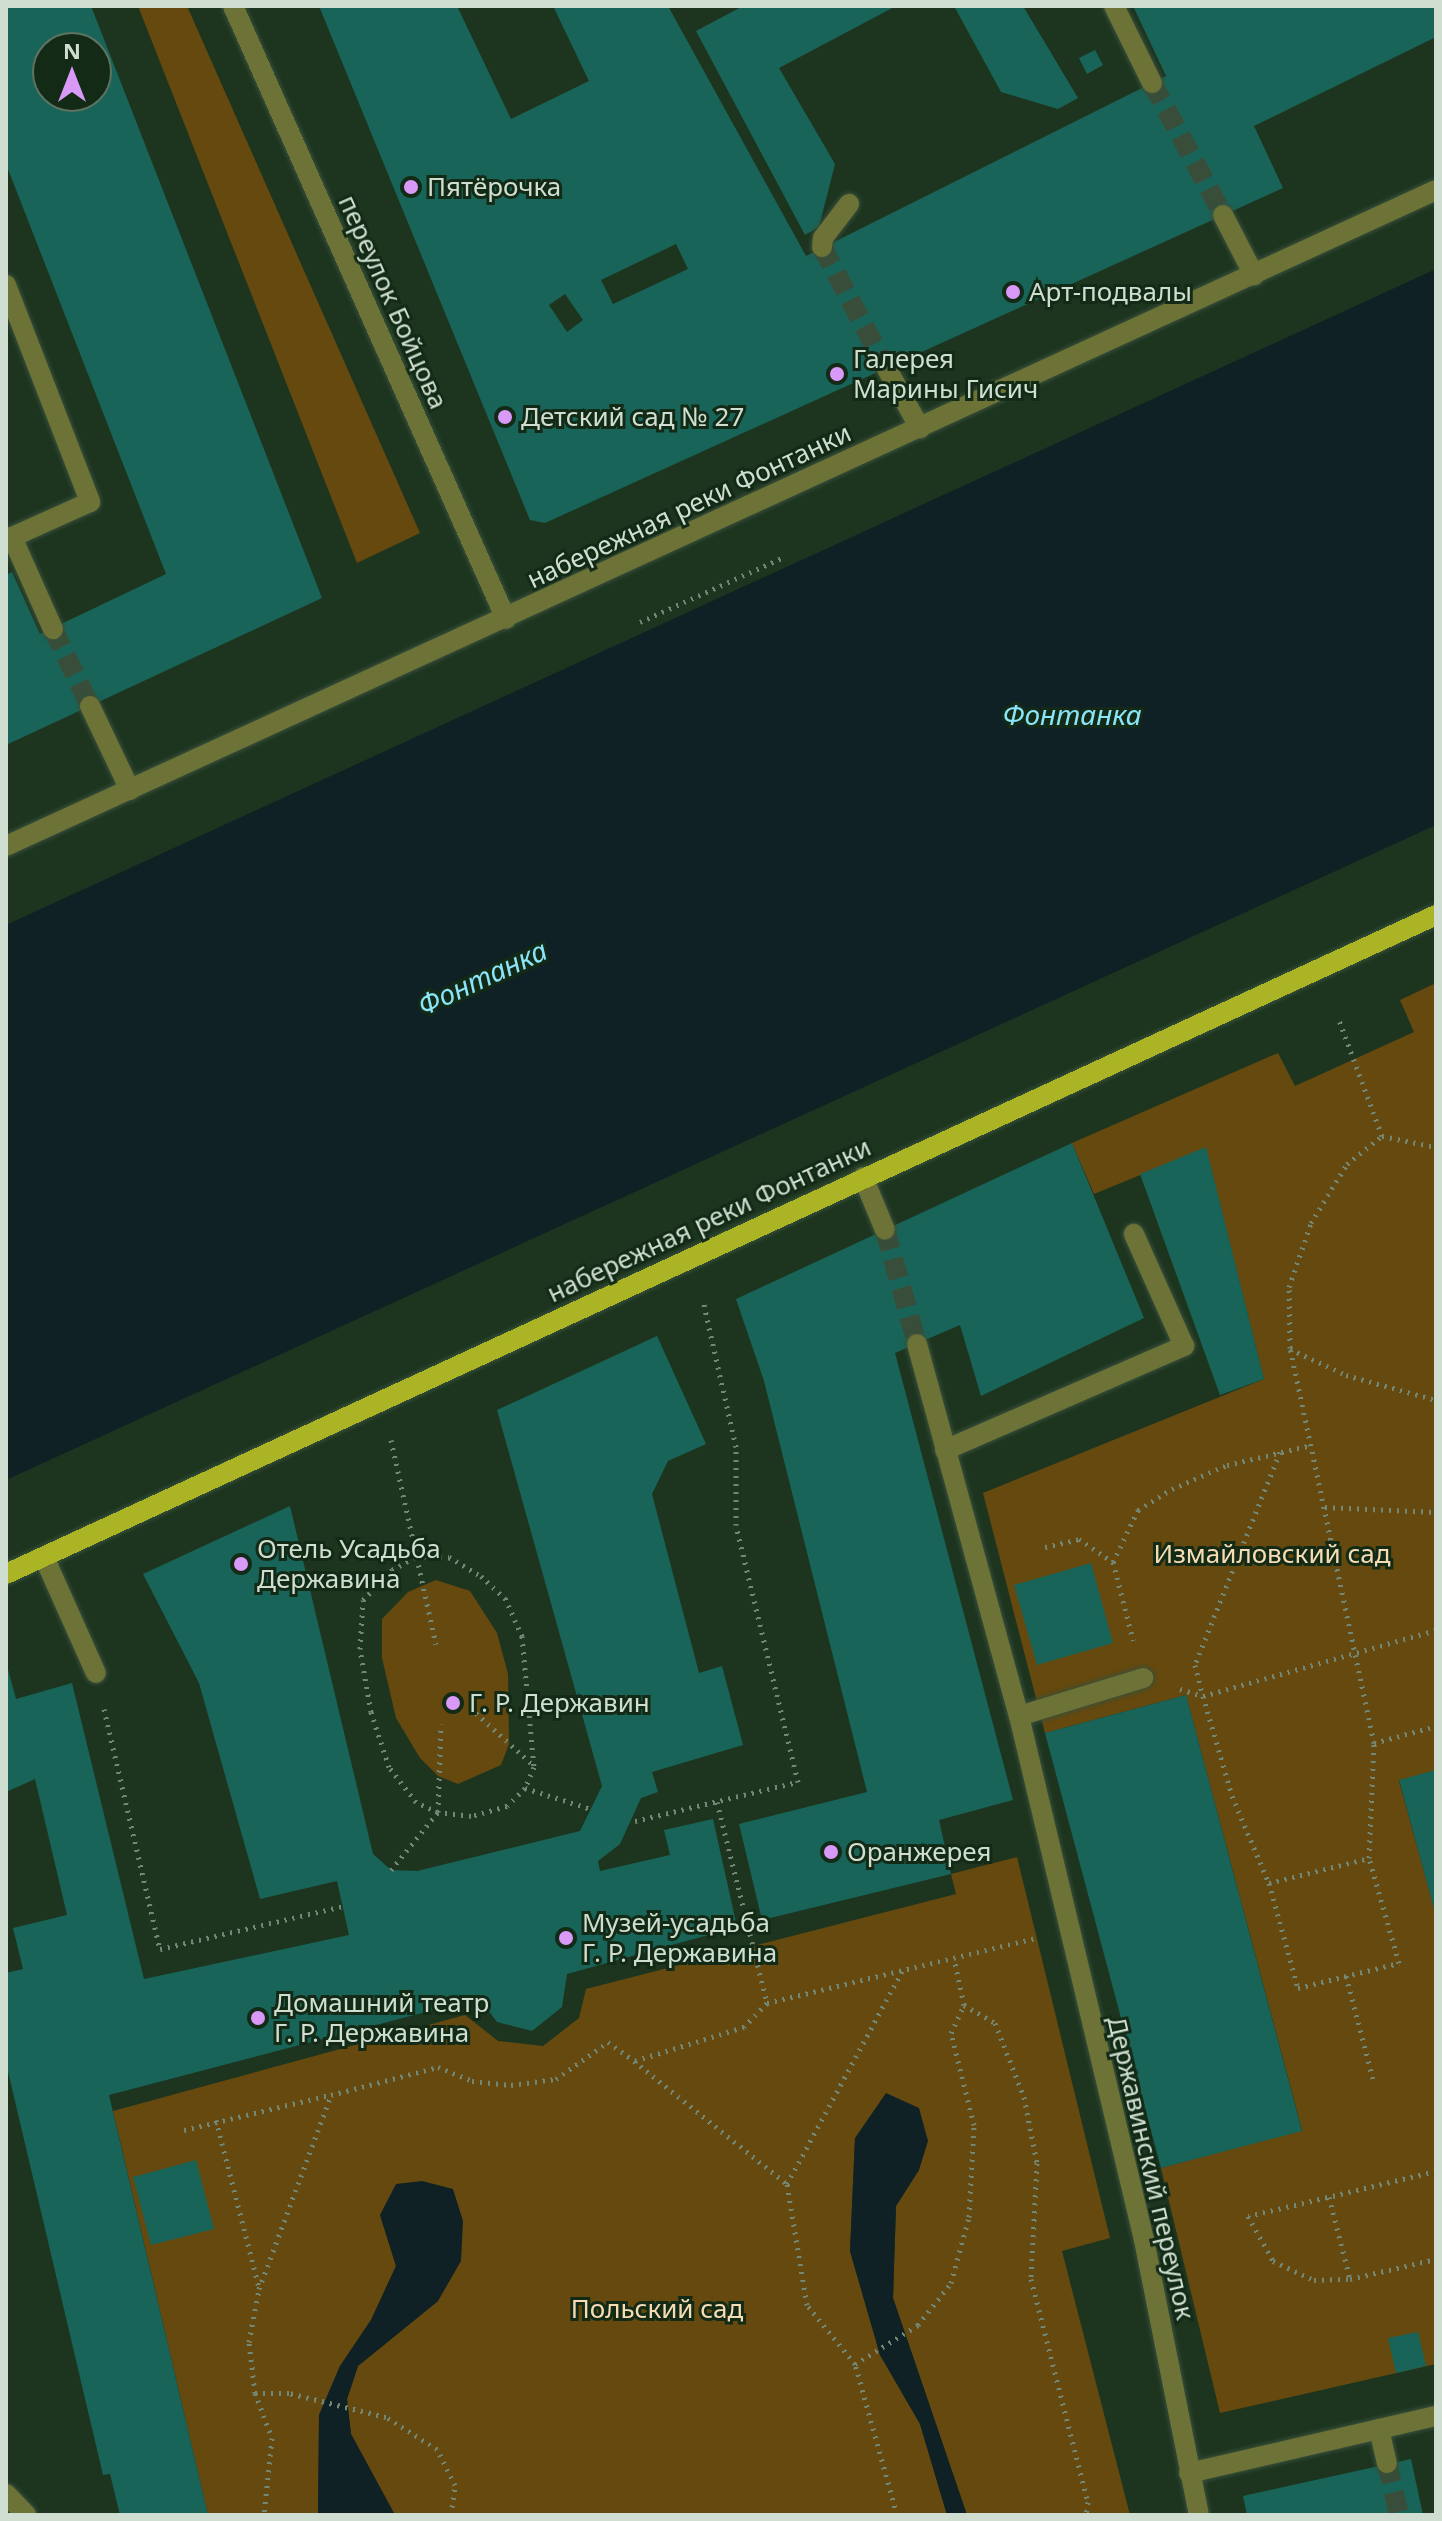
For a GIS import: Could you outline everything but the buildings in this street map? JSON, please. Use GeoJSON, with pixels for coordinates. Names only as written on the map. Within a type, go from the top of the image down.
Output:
{"type":"FeatureCollection","features":[{"type":"Feature","properties":{"kind":"main road","name":"набережная реки Фонтанки"},"geometry":{"type":"LineString","coordinates":[[6,1574],[1436,915]]}},
{"type":"Feature","properties":{"kind":"street","name":"переулок Бойцова"},"geometry":{"type":"LineString","coordinates":[[233,6],[506,619]]}},
{"type":"Feature","properties":{"kind":"street"},"geometry":{"type":"LineString","coordinates":[[1114,6],[1152,83]]}},
{"type":"Feature","properties":{"kind":"street","name":"набережная реки Фонтанки"},"geometry":{"type":"LineString","coordinates":[[6,846],[1436,190]]}},
{"type":"Feature","properties":{"kind":"street"},"geometry":{"type":"LineString","coordinates":[[822,247],[823,238],[849,204]]}},
{"type":"Feature","properties":{"kind":"street"},"geometry":{"type":"LineString","coordinates":[[1223,215],[1254,275]]}},
{"type":"Feature","properties":{"kind":"street"},"geometry":{"type":"LineString","coordinates":[[6,285],[90,502],[9,538],[53,629]]}},
{"type":"Feature","properties":{"kind":"street"},"geometry":{"type":"LineString","coordinates":[[887,369],[920,428]]}},
{"type":"Feature","properties":{"kind":"street"},"geometry":{"type":"LineString","coordinates":[[90,706],[130,790]]}},
{"type":"Feature","properties":{"kind":"street"},"geometry":{"type":"LineString","coordinates":[[863,1177],[885,1230]]}},
{"type":"Feature","properties":{"kind":"street"},"geometry":{"type":"LineString","coordinates":[[945,1450],[1184,1346],[1134,1234]]}},
{"type":"Feature","properties":{"kind":"street","name":"Державинский переулок"},"geometry":{"type":"LineString","coordinates":[[917,1344],[1019,1716],[1144,2240],[1199,2515]]}},
{"type":"Feature","properties":{"kind":"street"},"geometry":{"type":"LineString","coordinates":[[44,1557],[96,1673]]}},
{"type":"Feature","properties":{"kind":"street"},"geometry":{"type":"LineString","coordinates":[[1019,1716],[1143,1678]]}},
{"type":"Feature","properties":{"kind":"street"},"geometry":{"type":"LineString","coordinates":[[1189,2473],[1436,2416]]}},
{"type":"Feature","properties":{"kind":"street"},"geometry":{"type":"LineString","coordinates":[[1379,2429],[1387,2463]]}},
{"type":"Feature","properties":{"kind":"street"},"geometry":{"type":"LineString","coordinates":[[6,2494],[26,2515]]}},
{"type":"Feature","properties":{"kind":"path"},"geometry":{"type":"LineString","coordinates":[[640,622],[784,557]]}},
{"type":"Feature","properties":{"kind":"path"},"geometry":{"type":"LineString","coordinates":[[1338,1017],[1382,1136]]}},
{"type":"Feature","properties":{"kind":"path"},"geometry":{"type":"LineString","coordinates":[[1382,1136],[1436,1147]]}},
{"type":"Feature","properties":{"kind":"path"},"geometry":{"type":"LineString","coordinates":[[1280,1452],[1195,1665],[1232,1796],[1269,1883],[1298,1988],[1399,1963],[1369,1858],[1374,1743],[1290,1348],[1289,1287],[1311,1223],[1347,1164],[1382,1136]]}},
{"type":"Feature","properties":{"kind":"path"},"geometry":{"type":"LineString","coordinates":[[635,1821],[798,1782],[736,1525],[736,1447],[703,1301]]}},
{"type":"Feature","properties":{"kind":"path"},"geometry":{"type":"LineString","coordinates":[[1290,1348],[1346,1375],[1436,1400]]}},
{"type":"Feature","properties":{"kind":"path"},"geometry":{"type":"LineString","coordinates":[[390,1439],[436,1644]]}},
{"type":"Feature","properties":{"kind":"path"},"geometry":{"type":"LineString","coordinates":[[1312,1445],[1227,1465],[1138,1510],[1113,1562],[1143,1678],[1203,1696],[1436,1630]]}},
{"type":"Feature","properties":{"kind":"path"},"geometry":{"type":"LineString","coordinates":[[1325,1507],[1436,1512]]}},
{"type":"Feature","properties":{"kind":"path"},"geometry":{"type":"LineString","coordinates":[[1045,1547],[1079,1539],[1113,1562]]}},
{"type":"Feature","properties":{"kind":"path"},"geometry":{"type":"LineString","coordinates":[[416,1556],[449,1557],[505,1598],[522,1636],[534,1767],[525,1788],[507,1806],[471,1816],[438,1812],[416,1802],[389,1767],[371,1712],[360,1649],[363,1600],[392,1570],[416,1556]]}},
{"type":"Feature","properties":{"kind":"path"},"geometry":{"type":"LineString","coordinates":[[96,1673],[160,1949],[343,1906]]}},
{"type":"Feature","properties":{"kind":"path"},"geometry":{"type":"LineString","coordinates":[[476,1713],[534,1767]]}},
{"type":"Feature","properties":{"kind":"path"},"geometry":{"type":"LineString","coordinates":[[391,1870],[438,1812],[441,1724]]}},
{"type":"Feature","properties":{"kind":"path"},"geometry":{"type":"LineString","coordinates":[[1374,1743],[1436,1726]]}},
{"type":"Feature","properties":{"kind":"path"},"geometry":{"type":"LineString","coordinates":[[525,1788],[594,1810]]}},
{"type":"Feature","properties":{"kind":"path"},"geometry":{"type":"LineString","coordinates":[[717,1802],[767,2003]]}},
{"type":"Feature","properties":{"kind":"path"},"geometry":{"type":"LineString","coordinates":[[1269,1883],[1369,1858]]}},
{"type":"Feature","properties":{"kind":"path"},"geometry":{"type":"LineString","coordinates":[[634,2061],[744,2027],[767,2003],[1036,1938]]}},
{"type":"Feature","properties":{"kind":"path"},"geometry":{"type":"LineString","coordinates":[[855,2364],[918,2325],[951,2283],[969,2217],[974,2125],[951,2033],[964,2005],[954,1958]]}},
{"type":"Feature","properties":{"kind":"path"},"geometry":{"type":"LineString","coordinates":[[897,2515],[855,2364],[807,2305],[787,2184],[902,1971]]}},
{"type":"Feature","properties":{"kind":"path"},"geometry":{"type":"LineString","coordinates":[[1346,1976],[1373,2079]]}},
{"type":"Feature","properties":{"kind":"path"},"geometry":{"type":"LineString","coordinates":[[964,2005],[995,2023],[1024,2097],[1037,2163],[1031,2279],[1088,2502],[1086,2515]]}},
{"type":"Feature","properties":{"kind":"path"},"geometry":{"type":"LineString","coordinates":[[184,2130],[438,2067],[472,2081],[511,2085],[556,2079],[608,2042],[787,2184]]}},
{"type":"Feature","properties":{"kind":"path"},"geometry":{"type":"LineString","coordinates":[[264,2515],[272,2438],[255,2393],[249,2342],[259,2289],[331,2095]]}},
{"type":"Feature","properties":{"kind":"path"},"geometry":{"type":"LineString","coordinates":[[216,2120],[259,2289]]}},
{"type":"Feature","properties":{"kind":"path"},"geometry":{"type":"LineString","coordinates":[[1436,2171],[1248,2216],[1273,2261],[1295,2276],[1350,2279],[1436,2259]]}},
{"type":"Feature","properties":{"kind":"path"},"geometry":{"type":"LineString","coordinates":[[1329,2197],[1350,2279]]}},
{"type":"Feature","properties":{"kind":"path"},"geometry":{"type":"LineString","coordinates":[[255,2393],[289,2393],[386,2417],[437,2449],[455,2485],[451,2515]]}},
{"type":"Feature","properties":{"kind":"green space"},"geometry":{"type":"Polygon","coordinates":[[[138,6],[187,6],[420,533],[357,563],[138,6]]]}},
{"type":"Feature","properties":{"kind":"green space","name":"Измайловский сад"},"geometry":{"type":"Polygon","coordinates":[[[1436,983],[1436,1770],[1399,1781],[1436,1915],[1436,2364],[1220,2413],[1161,2168],[1302,2130],[1186,1695],[1045,1733],[983,1493],[1264,1379],[1206,1148],[1094,1194],[1072,1143],[1278,1053],[1295,1086],[1414,1032],[1400,1000],[1436,983]]]}},
{"type":"Feature","properties":{"kind":"green space"},"geometry":{"type":"Polygon","coordinates":[[[436,1580],[470,1591],[497,1633],[508,1674],[509,1744],[501,1765],[458,1784],[438,1776],[420,1758],[396,1718],[382,1658],[382,1619],[408,1592],[436,1580]]]}},
{"type":"Feature","properties":{"kind":"green space","name":"Польский сад"},"geometry":{"type":"Polygon","coordinates":[[[1017,1857],[1110,2238],[1062,2251],[1130,2515],[967,2515],[893,2298],[896,2206],[919,2170],[855,2138],[850,2251],[880,2355],[920,2424],[947,2515],[395,2515],[351,2434],[347,2399],[358,2366],[438,2301],[380,2215],[396,2266],[371,2320],[340,2366],[319,2415],[318,2515],[208,2515],[113,2111],[465,2015],[498,2041],[543,2046],[579,2018],[586,1989],[956,1894],[951,1874],[1017,1857]]]}},
{"type":"Feature","properties":{"kind":"water","name":"Фонтанка"},"geometry":{"type":"Polygon","coordinates":[[[1436,269],[1436,825],[6,1480],[6,925],[1436,269]]]}},
{"type":"Feature","properties":{"kind":"water"},"geometry":{"type":"Polygon","coordinates":[[[886,2093],[919,2108],[928,2141],[919,2170],[896,2206],[893,2298],[967,2515],[947,2515],[920,2424],[880,2355],[850,2251],[855,2138],[886,2093]]]}},
{"type":"Feature","properties":{"kind":"water"},"geometry":{"type":"Polygon","coordinates":[[[422,2181],[453,2189],[463,2221],[461,2261],[438,2301],[358,2366],[347,2399],[351,2434],[395,2515],[318,2515],[319,2415],[340,2366],[371,2320],[396,2266],[380,2215],[396,2184],[422,2181]]]}},
{"type":"Feature","properties":{"kind":"pier"},"geometry":{"type":"Polygon","coordinates":[[[786,562],[788,565],[644,632],[642,629],[786,562]]]}},
{"type":"Feature","properties":{"kind":"tunnel"},"geometry":{"type":"LineString","coordinates":[[1152,83],[1223,215]]}},
{"type":"Feature","properties":{"kind":"tunnel"},"geometry":{"type":"LineString","coordinates":[[822,247],[887,369]]}},
{"type":"Feature","properties":{"kind":"tunnel"},"geometry":{"type":"LineString","coordinates":[[53,629],[90,706]]}},
{"type":"Feature","properties":{"kind":"tunnel"},"geometry":{"type":"LineString","coordinates":[[885,1230],[917,1344]]}},
{"type":"Feature","properties":{"kind":"tunnel"},"geometry":{"type":"LineString","coordinates":[[1387,2463],[1399,2515]]}},
{"type":"Feature","properties":{"kind":"place","name":"Пятёрочка"},"geometry":{"type":"Point","coordinates":[411,187]}},
{"type":"Feature","properties":{"kind":"place","name":"Арт-подвалы"},"geometry":{"type":"Point","coordinates":[1013,292]}},
{"type":"Feature","properties":{"kind":"place","name":"Галерея Марины Гисич"},"geometry":{"type":"Point","coordinates":[837,374]}},
{"type":"Feature","properties":{"kind":"place","name":"Детский сад № 27"},"geometry":{"type":"Point","coordinates":[505,417]}},
{"type":"Feature","properties":{"kind":"place","name":"Отель Усадьба Державина"},"geometry":{"type":"Point","coordinates":[241,1564]}},
{"type":"Feature","properties":{"kind":"place","name":"Г. Р. Державин"},"geometry":{"type":"Point","coordinates":[453,1703]}},
{"type":"Feature","properties":{"kind":"place","name":"Оранжерея"},"geometry":{"type":"Point","coordinates":[831,1852]}},
{"type":"Feature","properties":{"kind":"place","name":"Музей-усадьба Г. Р. Державина"},"geometry":{"type":"Point","coordinates":[566,1938]}},
{"type":"Feature","properties":{"kind":"place","name":"Домашний театр Г. Р. Державина"},"geometry":{"type":"Point","coordinates":[258,2018]}}]}
